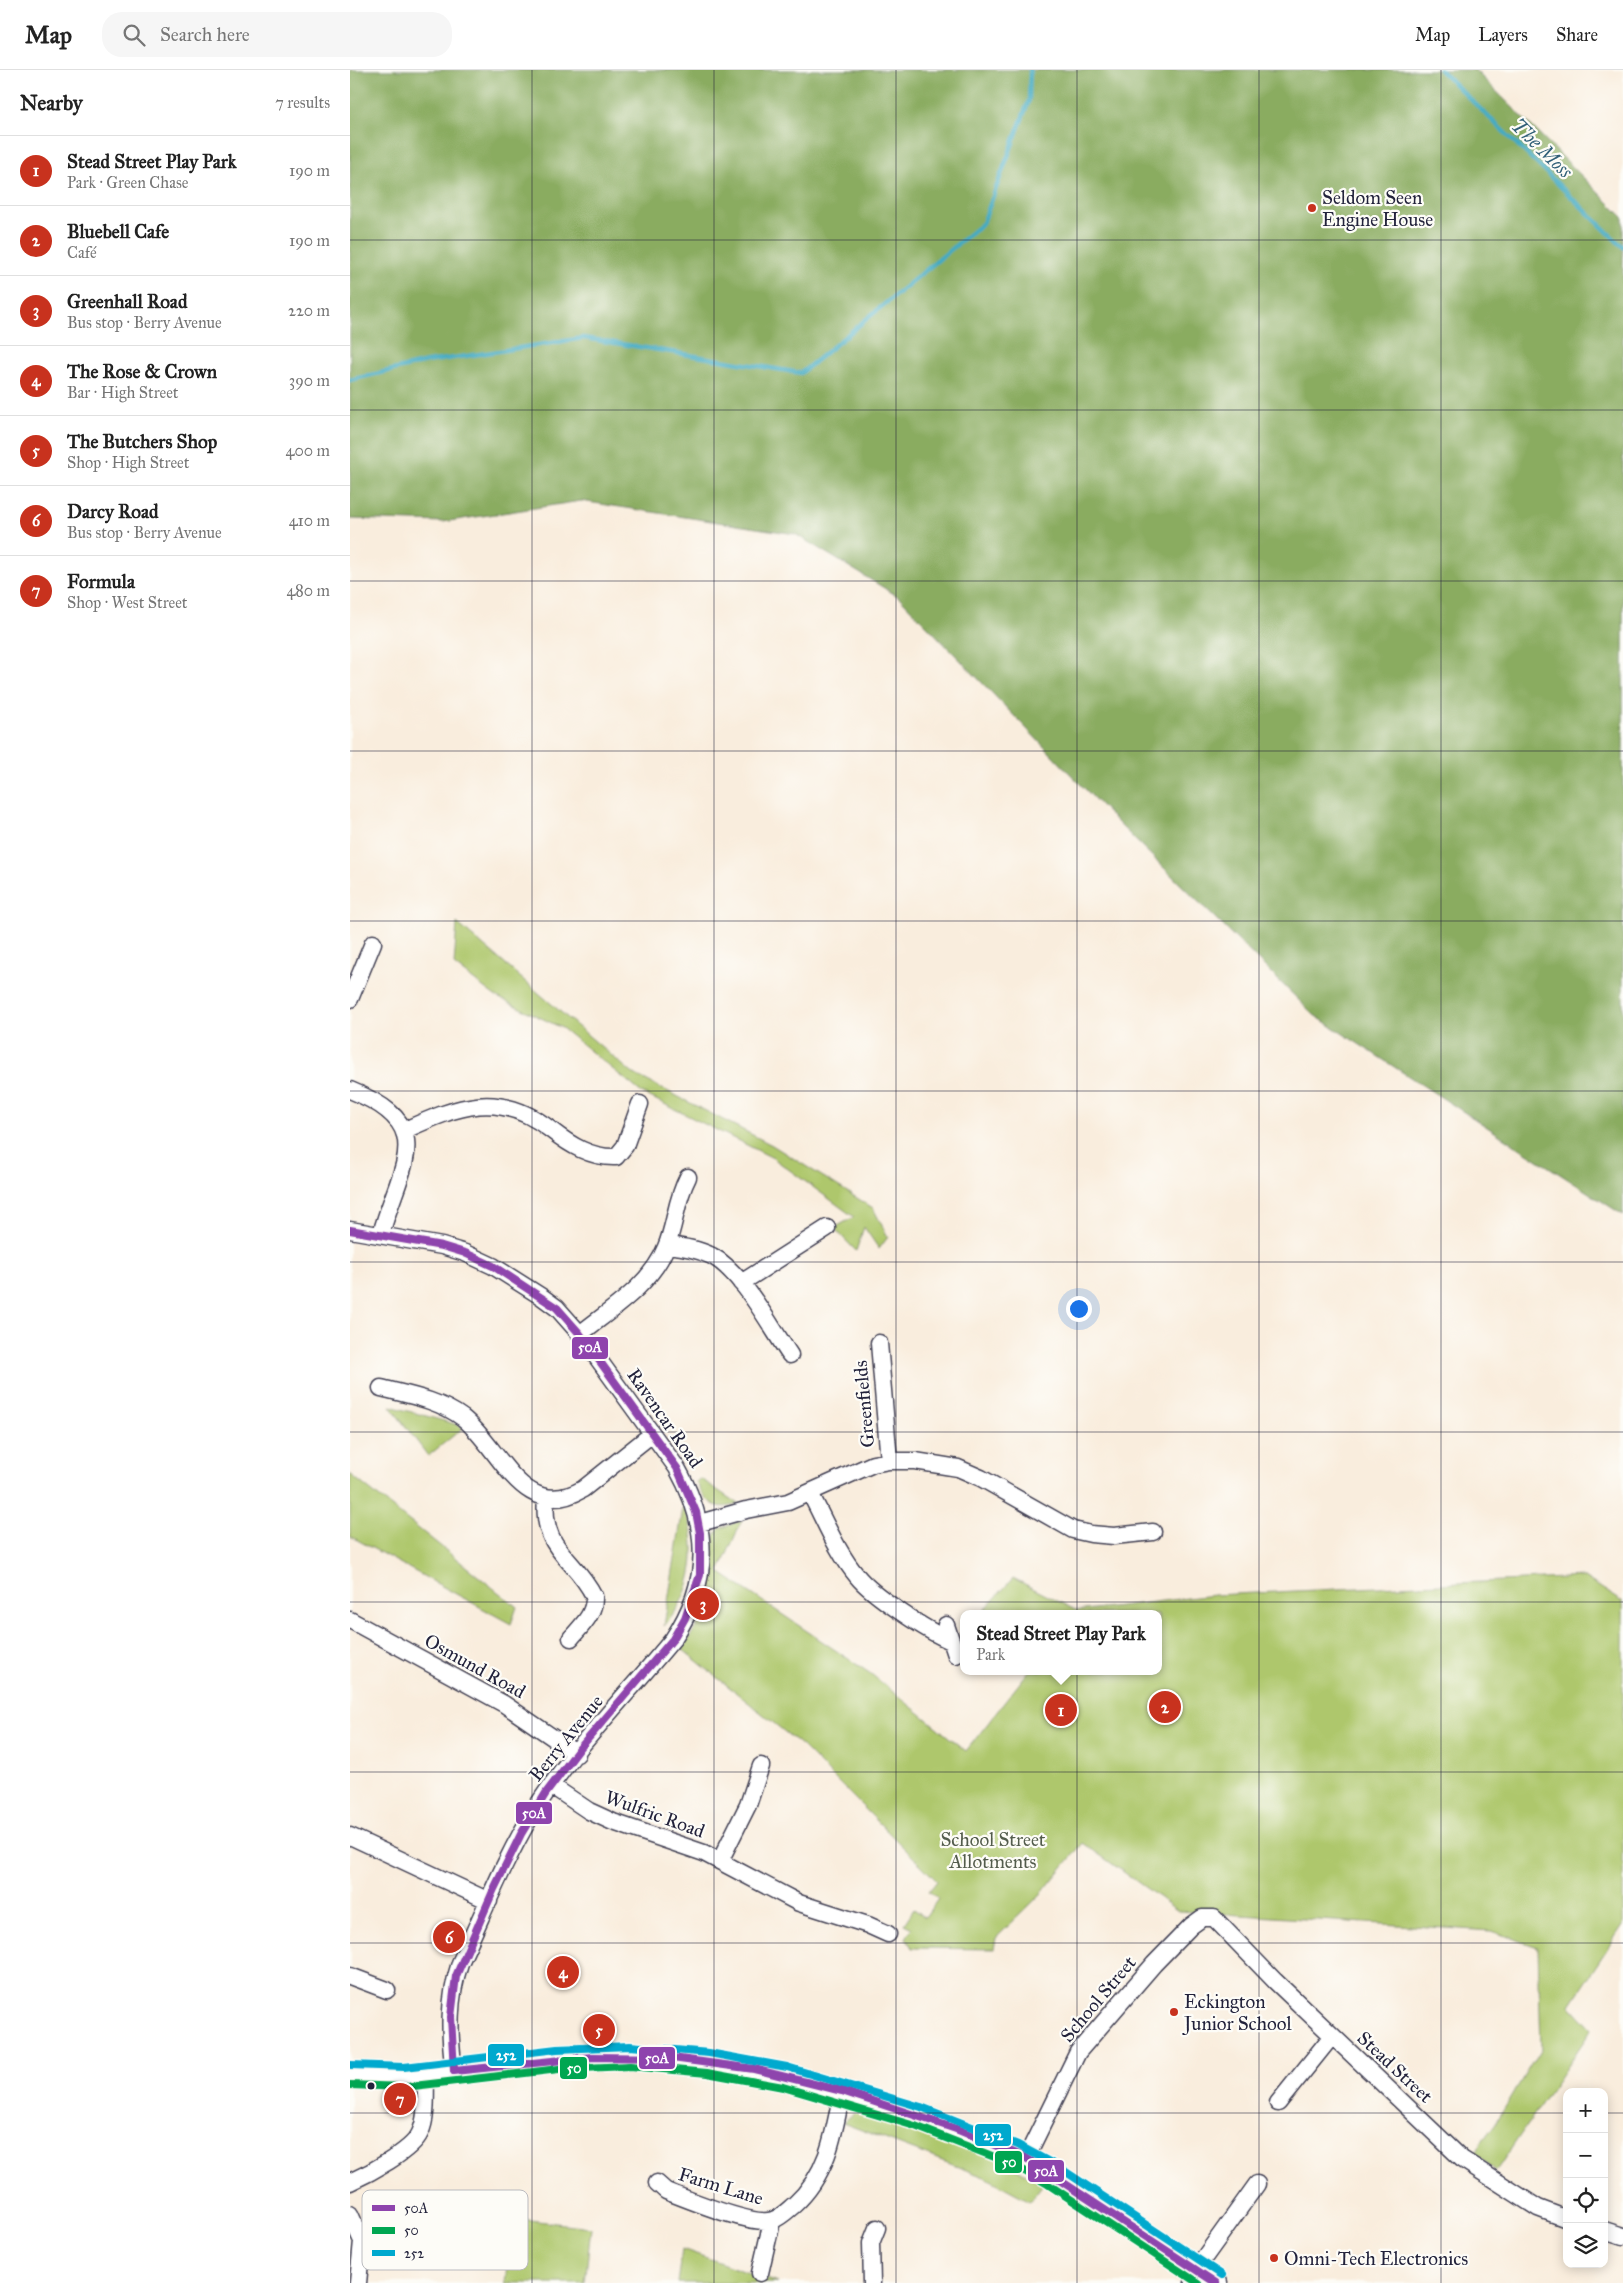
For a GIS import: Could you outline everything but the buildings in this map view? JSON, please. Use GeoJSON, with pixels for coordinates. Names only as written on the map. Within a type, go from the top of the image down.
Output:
{"type":"FeatureCollection","features":[{"type":"Feature","properties":{"kind":"main road"},"geometry":{"type":"LineString","coordinates":[[350,2075],[389,2078],[592,2057],[672,2058],[754,2069],[842,2091],[956,2129],[1026,2158],[1195,2276],[1216,2283]]}},
{"type":"Feature","properties":{"kind":"street"},"geometry":{"type":"LineString","coordinates":[[350,999],[372,942]]}},
{"type":"Feature","properties":{"kind":"street"},"geometry":{"type":"LineString","coordinates":[[350,1090],[376,1101],[387,1109],[405,1130],[408,1149],[406,1158],[381,1234]]}},
{"type":"Feature","properties":{"kind":"street"},"geometry":{"type":"LineString","coordinates":[[405,1130],[452,1110],[492,1104],[542,1124],[561,1139],[588,1153],[606,1158],[616,1157],[625,1146],[640,1104]]}},
{"type":"Feature","properties":{"kind":"street"},"geometry":{"type":"LineString","coordinates":[[580,1334],[651,1274],[660,1262],[668,1244],[676,1204],[688,1177]]}},
{"type":"Feature","properties":{"kind":"street"},"geometry":{"type":"LineString","coordinates":[[741,1283],[827,1228]]}},
{"type":"Feature","properties":{"kind":"street","name":"Ravencar Road"},"geometry":{"type":"LineString","coordinates":[[350,1230],[442,1246],[493,1266],[557,1308],[580,1334],[677,1468],[688,1487],[700,1523]]}},
{"type":"Feature","properties":{"kind":"street"},"geometry":{"type":"LineString","coordinates":[[668,1244],[696,1249],[710,1255],[733,1272],[783,1352]]}},
{"type":"Feature","properties":{"kind":"street","name":"Greenfields"},"geometry":{"type":"LineString","coordinates":[[879,1343],[889,1461]]}},
{"type":"Feature","properties":{"kind":"street"},"geometry":{"type":"LineString","coordinates":[[381,1388],[427,1400],[446,1407],[463,1418],[490,1446],[523,1487],[535,1495],[546,1498],[571,1496],[652,1434]]}},
{"type":"Feature","properties":{"kind":"street"},"geometry":{"type":"LineString","coordinates":[[700,1523],[788,1502],[850,1472],[889,1461],[915,1460],[958,1468],[996,1486],[1073,1530],[1114,1536],[1152,1532]]}},
{"type":"Feature","properties":{"kind":"street"},"geometry":{"type":"LineString","coordinates":[[810,1493],[856,1576],[954,1648],[946,1625]]}},
{"type":"Feature","properties":{"kind":"street"},"geometry":{"type":"LineString","coordinates":[[546,1498],[545,1514],[548,1534],[594,1596],[594,1604],[590,1615],[571,1638]]}},
{"type":"Feature","properties":{"kind":"street","name":"Berry Avenue"},"geometry":{"type":"LineString","coordinates":[[454,2071],[450,2014],[455,1978],[488,1901],[532,1816],[552,1786],[673,1639],[686,1620],[693,1602],[702,1563],[700,1523]]}},
{"type":"Feature","properties":{"kind":"street","name":"Osmund Road"},"geometry":{"type":"LineString","coordinates":[[350,1620],[504,1704],[577,1754]]}},
{"type":"Feature","properties":{"kind":"street","name":"Wulfric Road"},"geometry":{"type":"LineString","coordinates":[[720,1861],[764,1776]]}},
{"type":"Feature","properties":{"kind":"street","name":"Wulfric Road"},"geometry":{"type":"LineString","coordinates":[[552,1786],[589,1810],[613,1822],[704,1853],[798,1903],[868,1924],[888,1934]]}},
{"type":"Feature","properties":{"kind":"street"},"geometry":{"type":"LineString","coordinates":[[350,1836],[488,1901]]}},
{"type":"Feature","properties":{"kind":"street","name":"School Street"},"geometry":{"type":"LineString","coordinates":[[1026,2158],[1078,2052],[1094,2031],[1191,1926],[1202,1918],[1214,1918]]}},
{"type":"Feature","properties":{"kind":"street","name":"Stead Street"},"geometry":{"type":"LineString","coordinates":[[1214,1918],[1332,2036],[1386,2084],[1462,2159],[1532,2205],[1563,2217]]}},
{"type":"Feature","properties":{"kind":"street"},"geometry":{"type":"LineString","coordinates":[[350,1976],[387,1990]]}},
{"type":"Feature","properties":{"kind":"street"},"geometry":{"type":"LineString","coordinates":[[1278,2103],[1332,2036]]}},
{"type":"Feature","properties":{"kind":"street"},"geometry":{"type":"LineString","coordinates":[[350,2182],[394,2158],[416,2140],[424,2122],[426,2075]]}},
{"type":"Feature","properties":{"kind":"street","name":"Farm Lane"},"geometry":{"type":"LineString","coordinates":[[657,2183],[666,2192],[737,2216],[758,2221],[772,2221],[802,2198],[825,2164],[832,2146],[842,2091]]}},
{"type":"Feature","properties":{"kind":"street"},"geometry":{"type":"LineString","coordinates":[[1195,2276],[1257,2184]]}},
{"type":"Feature","properties":{"kind":"street"},"geometry":{"type":"LineString","coordinates":[[350,2214],[362,2241],[355,2263],[358,2283]]}},
{"type":"Feature","properties":{"kind":"street"},"geometry":{"type":"LineString","coordinates":[[760,2273],[772,2221]]}},
{"type":"Feature","properties":{"kind":"street"},"geometry":{"type":"LineString","coordinates":[[872,2283],[871,2243],[877,2228]]}},
{"type":"Feature","properties":{"kind":"street"},"geometry":{"type":"LineString","coordinates":[[1608,2231],[1623,2236]]}},
{"type":"Feature","properties":{"kind":"green space"},"geometry":{"type":"Polygon","coordinates":[[[350,70],[1475,70],[1623,217],[1623,1215],[1314,1015],[1117,822],[899,597],[795,534],[581,501],[443,522],[350,519],[350,70]]]}},
{"type":"Feature","properties":{"kind":"green space"},"geometry":{"type":"Polygon","coordinates":[[[457,923],[632,1073],[772,1145],[873,1208],[888,1237],[879,1249],[864,1227],[856,1251],[834,1228],[854,1217],[773,1158],[642,1093],[562,1028],[495,996],[454,965],[457,923]]]}},
{"type":"Feature","properties":{"kind":"green space"},"geometry":{"type":"Polygon","coordinates":[[[390,1406],[455,1424],[463,1428],[428,1456],[390,1406]]]}},
{"type":"Feature","properties":{"kind":"green space"},"geometry":{"type":"Polygon","coordinates":[[[350,1474],[517,1607],[511,1624],[350,1536],[350,1474]]]}},
{"type":"Feature","properties":{"kind":"green space"},"geometry":{"type":"Polygon","coordinates":[[[701,1479],[738,1504],[723,1507],[712,1504],[696,1482],[701,1479]]]}},
{"type":"Feature","properties":{"kind":"green space"},"geometry":{"type":"Polygon","coordinates":[[[684,1502],[692,1535],[692,1567],[689,1583],[683,1598],[664,1626],[684,1502]]]}},
{"type":"Feature","properties":{"kind":"green space","name":"School Street Allotments"},"geometry":{"type":"Polygon","coordinates":[[[742,1520],[719,1572],[871,1674],[966,1751],[1026,1675],[1162,1675],[1162,1610],[1086,1610],[1214,1595],[1584,1577],[1623,1602],[1623,1925],[1570,2005],[1592,2029],[1496,2171],[1474,2152],[1495,2124],[1541,2048],[1538,1947],[1491,1931],[1178,1911],[1083,1843],[1040,1895],[996,1938],[994,1949],[912,1948],[906,1938],[912,1928],[904,1924],[914,1909],[925,1917],[938,1899],[929,1891],[937,1881],[801,1745],[682,1649],[697,1626],[698,1608],[711,1570],[711,1548],[719,1529],[742,1520]]]}},
{"type":"Feature","properties":{"kind":"green space"},"geometry":{"type":"Polygon","coordinates":[[[1013,1578],[1075,1610],[985,1610],[1013,1578]]]}},
{"type":"Feature","properties":{"kind":"green space"},"geometry":{"type":"Polygon","coordinates":[[[874,2111],[999,2158],[1043,2184],[1030,2201],[987,2178],[843,2123],[855,2112],[872,2115],[874,2111]]]}},
{"type":"Feature","properties":{"kind":"green space"},"geometry":{"type":"Polygon","coordinates":[[[528,2220],[591,2227],[585,2283],[505,2283],[506,2270],[528,2270],[528,2220]]]}},
{"type":"Feature","properties":{"kind":"green space"},"geometry":{"type":"Polygon","coordinates":[[[682,2249],[777,2283],[677,2283],[682,2249]]]}},
{"type":"Feature","properties":{"kind":"waterway"},"geometry":{"type":"LineString","coordinates":[[350,380],[427,362],[584,338],[801,373],[983,223],[1029,100],[1030,70]]}},
{"type":"Feature","properties":{"kind":"waterway","name":"The Moss"},"geometry":{"type":"LineString","coordinates":[[1440,70],[1623,247]]}},
{"type":"Feature","properties":{"kind":"transit line","name":"50A"},"geometry":{"type":"LineString","coordinates":[[350,1230],[442,1246],[465,1253],[493,1266],[557,1308],[580,1334],[677,1468],[696,1512],[700,1533],[700,1575],[685,1618],[673,1639],[580,1748],[546,1793],[521,1834],[494,1889],[456,1976],[451,2017],[454,2071]]}},
{"type":"Feature","properties":{"kind":"transit line","name":"252"},"geometry":{"type":"LineString","coordinates":[[351,2065],[404,2067],[557,2049],[630,2046],[709,2053],[787,2067],[921,2107],[1018,2145],[1057,2166],[1222,2275]]}},
{"type":"Feature","properties":{"kind":"transit line","name":"50A"},"geometry":{"type":"LineString","coordinates":[[454,2071],[592,2057],[672,2058],[754,2069],[842,2091],[956,2129],[1026,2158],[1216,2283]]}},
{"type":"Feature","properties":{"kind":"transit line","name":"50"},"geometry":{"type":"LineString","coordinates":[[350,2085],[405,2087],[559,2069],[630,2066],[707,2073],[783,2087],[915,2126],[1010,2163],[1046,2183],[1198,2283]]}},
{"type":"Feature","properties":{"kind":"place","name":"Seldom Seen Engine House"},"geometry":{"type":"Point","coordinates":[1312,208]}},
{"type":"Feature","properties":{"kind":"place","name":"Greenhall Road"},"geometry":{"type":"Point","coordinates":[703,1604]}},
{"type":"Feature","properties":{"kind":"place","name":"Bluebell Cafe"},"geometry":{"type":"Point","coordinates":[1165,1707]}},
{"type":"Feature","properties":{"kind":"place","name":"Stead Street Play Park"},"geometry":{"type":"Point","coordinates":[1061,1710]}},
{"type":"Feature","properties":{"kind":"place","name":"Darcy Road"},"geometry":{"type":"Point","coordinates":[449,1937]}},
{"type":"Feature","properties":{"kind":"place","name":"The Rose & Crown"},"geometry":{"type":"Point","coordinates":[563,1972]}},
{"type":"Feature","properties":{"kind":"place","name":"Eckington Junior School"},"geometry":{"type":"Point","coordinates":[1174,2012]}},
{"type":"Feature","properties":{"kind":"place","name":"The Butchers Shop"},"geometry":{"type":"Point","coordinates":[599,2030]}},
{"type":"Feature","properties":{"kind":"place","name":"Formula"},"geometry":{"type":"Point","coordinates":[400,2099]}},
{"type":"Feature","properties":{"kind":"place","name":"Omni-Tech Electronics"},"geometry":{"type":"Point","coordinates":[1274,2258]}}]}
